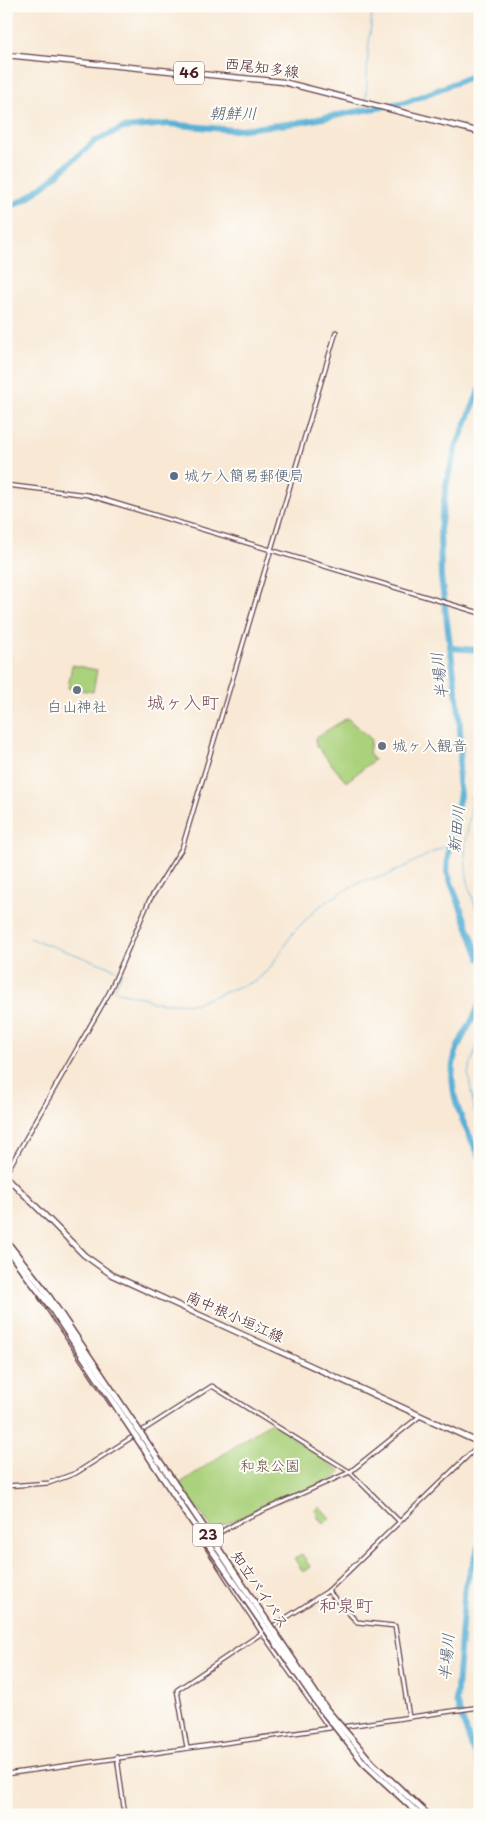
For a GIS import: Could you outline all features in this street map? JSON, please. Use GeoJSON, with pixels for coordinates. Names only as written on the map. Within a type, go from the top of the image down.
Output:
{"type":"FeatureCollection","features":[{"type":"Feature","properties":{"kind":"highway","name":"知立バイパス"},"geometry":{"type":"LineString","coordinates":[[6,1241],[43,1288],[326,1709],[373,1764],[428,1815]]}},
{"type":"Feature","properties":{"kind":"highway","name":"知立バイパス"},"geometry":{"type":"LineString","coordinates":[[6,1248],[50,1306],[187,1514],[322,1710],[364,1763],[420,1815]]}},
{"type":"Feature","properties":{"kind":"main road","name":"西尾知多線"},"geometry":{"type":"LineString","coordinates":[[6,55],[283,82],[480,132]]}},
{"type":"Feature","properties":{"kind":"main road","name":"南中根小垣江線"},"geometry":{"type":"LineString","coordinates":[[6,1174],[84,1255],[104,1270],[480,1444]]}},
{"type":"Feature","properties":{"kind":"street"},"geometry":{"type":"LineString","coordinates":[[6,1174],[109,993],[150,899],[181,851],[336,332]]}},
{"type":"Feature","properties":{"kind":"street"},"geometry":{"type":"LineString","coordinates":[[6,485],[88,495],[480,613]]}},
{"type":"Feature","properties":{"kind":"street"},"geometry":{"type":"LineString","coordinates":[[6,1253],[45,1304],[262,1633],[329,1728]]}},
{"type":"Feature","properties":{"kind":"street"},"geometry":{"type":"LineString","coordinates":[[6,1486],[42,1484],[63,1479],[84,1469],[212,1386],[350,1472],[398,1521]]}},
{"type":"Feature","properties":{"kind":"street"},"geometry":{"type":"LineString","coordinates":[[204,1543],[212,1536],[242,1520],[350,1472],[420,1416]]}},
{"type":"Feature","properties":{"kind":"street"},"geometry":{"type":"LineString","coordinates":[[187,1748],[177,1690],[328,1591],[398,1521],[480,1444]]}},
{"type":"Feature","properties":{"kind":"street"},"geometry":{"type":"LineString","coordinates":[[328,1591],[357,1622],[394,1626],[409,1717]]}},
{"type":"Feature","properties":{"kind":"street"},"geometry":{"type":"LineString","coordinates":[[6,1774],[117,1757],[480,1708]]}},
{"type":"Feature","properties":{"kind":"street"},"geometry":{"type":"LineString","coordinates":[[117,1757],[125,1815]]}},
{"type":"Feature","properties":{"kind":"green space"},"geometry":{"type":"Polygon","coordinates":[[[72,665],[97,670],[93,692],[68,688],[72,665]]]}},
{"type":"Feature","properties":{"kind":"green space"},"geometry":{"type":"Polygon","coordinates":[[[347,718],[371,739],[369,753],[374,760],[346,782],[316,745],[315,738],[347,718]]]}},
{"type":"Feature","properties":{"kind":"green space","name":"和泉公園"},"geometry":{"type":"Polygon","coordinates":[[[271,1422],[341,1472],[333,1479],[213,1529],[179,1484],[271,1422]]]}},
{"type":"Feature","properties":{"kind":"green space"},"geometry":{"type":"Polygon","coordinates":[[[320,1507],[330,1518],[324,1524],[318,1518],[316,1510],[320,1507]]]}},
{"type":"Feature","properties":{"kind":"green space"},"geometry":{"type":"Polygon","coordinates":[[[302,1554],[310,1567],[303,1572],[294,1558],[302,1554]]]}},
{"type":"Feature","properties":{"kind":"waterway"},"geometry":{"type":"LineString","coordinates":[[366,102],[368,52],[373,6]]}},
{"type":"Feature","properties":{"kind":"waterway","name":"朝鮮川"},"geometry":{"type":"LineString","coordinates":[[6,209],[27,198],[47,183],[95,141],[123,128],[168,124],[234,130],[297,123],[407,102],[480,73]]}},
{"type":"Feature","properties":{"kind":"waterway","name":"半場川"},"geometry":{"type":"LineString","coordinates":[[480,389],[457,445],[447,480],[440,530],[441,577],[459,712],[461,748],[458,779],[460,795],[449,844],[447,872],[480,959]]}},
{"type":"Feature","properties":{"kind":"waterway"},"geometry":{"type":"LineString","coordinates":[[450,648],[480,650]]}},
{"type":"Feature","properties":{"kind":"waterway","name":"新田川"},"geometry":{"type":"LineString","coordinates":[[470,798],[473,801],[465,848],[465,861],[469,887],[480,920]]}},
{"type":"Feature","properties":{"kind":"waterway"},"geometry":{"type":"LineString","coordinates":[[122,972],[114,991],[146,998],[152,1002],[193,1004],[257,980],[270,968],[293,933],[316,909],[361,881],[386,876],[449,844]]}},
{"type":"Feature","properties":{"kind":"waterway"},"geometry":{"type":"LineString","coordinates":[[29,938],[116,969]]}},
{"type":"Feature","properties":{"kind":"waterway","name":"半場川"},"geometry":{"type":"LineString","coordinates":[[480,1002],[476,1014],[458,1047],[452,1075],[453,1089],[461,1117],[480,1157]]}},
{"type":"Feature","properties":{"kind":"waterway","name":"新田川"},"geometry":{"type":"LineString","coordinates":[[480,1036],[468,1073],[476,1119],[480,1121]]}},
{"type":"Feature","properties":{"kind":"waterway","name":"半場川"},"geometry":{"type":"LineString","coordinates":[[480,1544],[465,1586],[456,1702],[480,1770]]}},
{"type":"Feature","properties":{"kind":"place","name":"城ケ入簡易郵便局"},"geometry":{"type":"Point","coordinates":[174,476]}},
{"type":"Feature","properties":{"kind":"place","name":"白山神社"},"geometry":{"type":"Point","coordinates":[77,690]}},
{"type":"Feature","properties":{"kind":"place","name":"城ヶ入観音"},"geometry":{"type":"Point","coordinates":[382,746]}},
{"type":"Feature","properties":{"kind":"district","name":"城ヶ入町"},"geometry":{"type":"Point","coordinates":[183,703]}},
{"type":"Feature","properties":{"kind":"district","name":"和泉町"},"geometry":{"type":"Point","coordinates":[346,1606]}}]}
